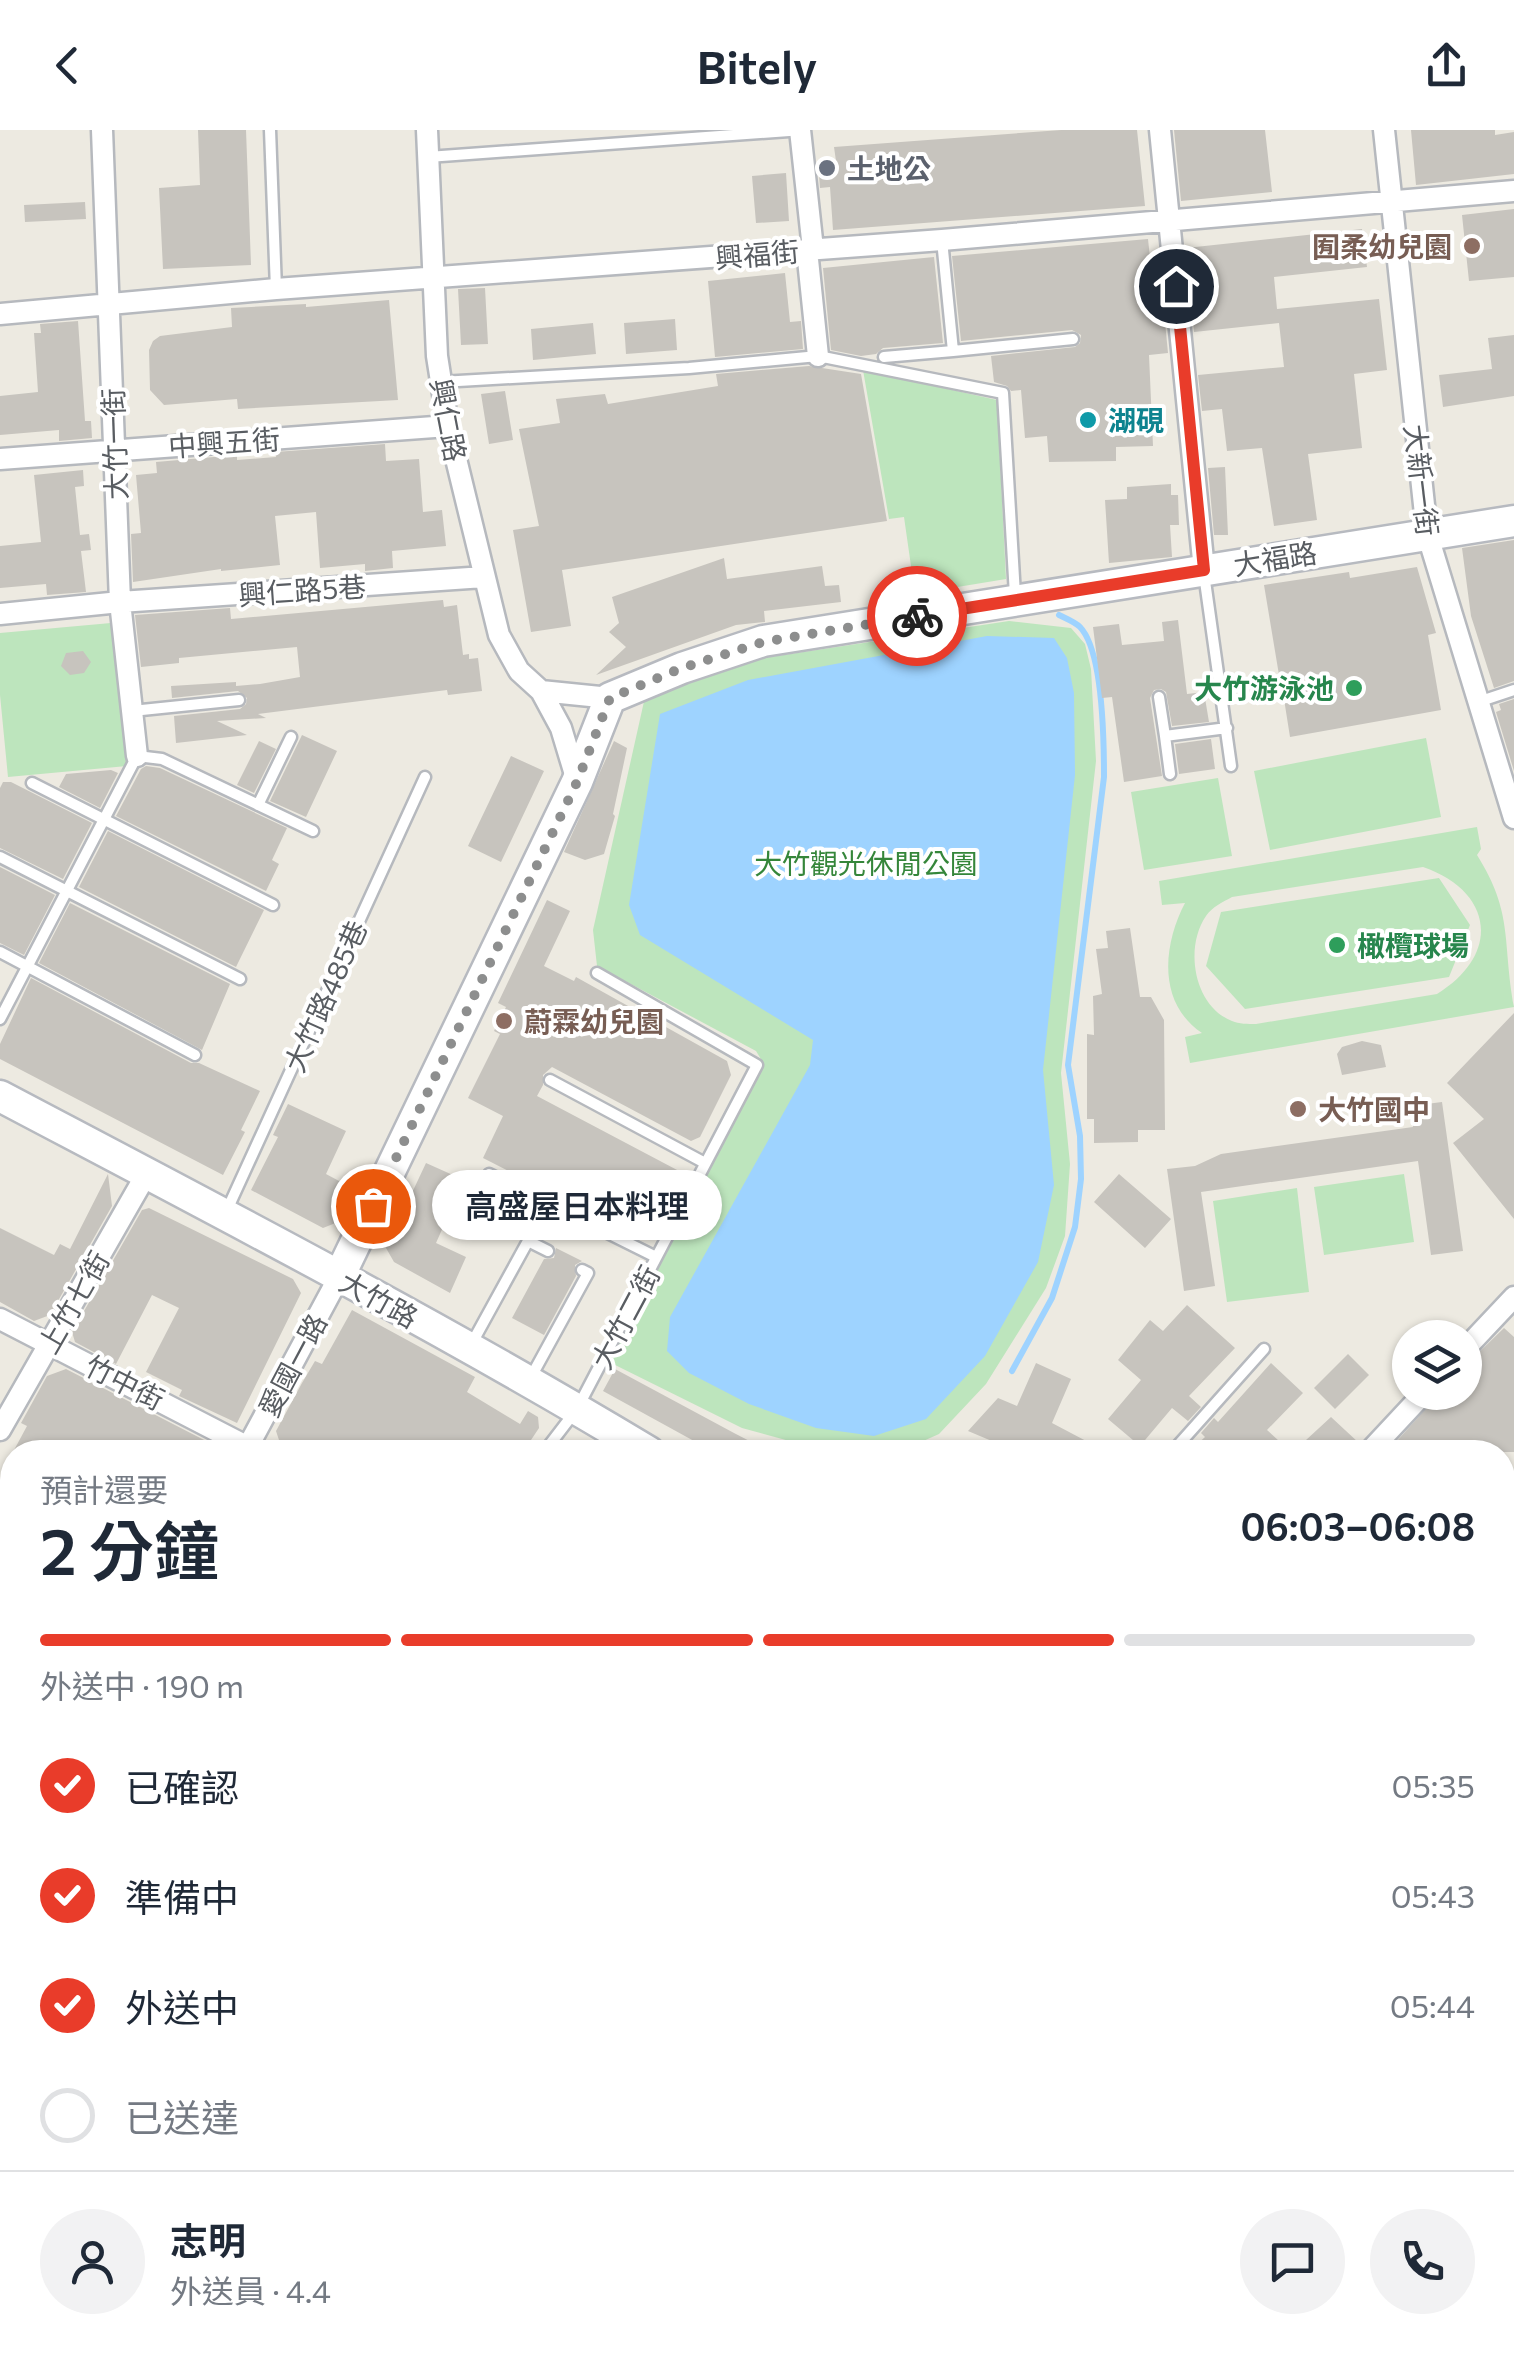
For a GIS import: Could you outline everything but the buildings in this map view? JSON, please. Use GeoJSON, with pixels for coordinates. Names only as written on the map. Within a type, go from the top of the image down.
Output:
{"type":"FeatureCollection","features":[{"type":"Feature","properties":{"kind":"street","name":"大竹一街"},"geometry":{"type":"LineString","coordinates":[[102,130],[120,602],[137,756]]}},
{"type":"Feature","properties":{"kind":"street","name":"興仁路"},"geometry":{"type":"LineString","coordinates":[[427,130],[433,280],[448,426],[499,636],[519,671],[540,690],[561,728],[577,782]]}},
{"type":"Feature","properties":{"kind":"street"},"geometry":{"type":"LineString","coordinates":[[802,130],[818,356]]}},
{"type":"Feature","properties":{"kind":"street"},"geometry":{"type":"LineString","coordinates":[[1160,130],[1204,570]]}},
{"type":"Feature","properties":{"kind":"street","name":"大新一街"},"geometry":{"type":"LineString","coordinates":[[1384,130],[1426,533],[1514,818]]}},
{"type":"Feature","properties":{"kind":"street","name":"興福街"},"geometry":{"type":"LineString","coordinates":[[0,314],[276,288],[433,280],[1514,191]]}},
{"type":"Feature","properties":{"kind":"street","name":"中興五街"},"geometry":{"type":"LineString","coordinates":[[0,459],[448,426]]}},
{"type":"Feature","properties":{"kind":"street","name":"大福路"},"geometry":{"type":"LineString","coordinates":[[610,698],[682,668],[763,642],[1514,521]]}},
{"type":"Feature","properties":{"kind":"street","name":"興仁路5巷"},"geometry":{"type":"LineString","coordinates":[[0,614],[484,577]]}},
{"type":"Feature","properties":{"kind":"street"},"geometry":{"type":"LineString","coordinates":[[339,1277],[577,782],[610,698],[540,690]]}},
{"type":"Feature","properties":{"kind":"street","name":"大竹路"},"geometry":{"type":"LineString","coordinates":[[0,1096],[339,1277],[628,1440]]}},
{"type":"Feature","properties":{"kind":"street","name":"上竹七街"},"geometry":{"type":"LineString","coordinates":[[0,1430],[147,1173]]}},
{"type":"Feature","properties":{"kind":"street","name":"愛國一路"},"geometry":{"type":"LineString","coordinates":[[257,1440],[339,1277]]}},
{"type":"Feature","properties":{"kind":"street"},"geometry":{"type":"LineString","coordinates":[[1482,1334],[1509,1311]]}},
{"type":"Feature","properties":{"kind":"street","name":"竹中街"},"geometry":{"type":"LineString","coordinates":[[0,1320],[231,1440]]}},
{"type":"Feature","properties":{"kind":"street"},"geometry":{"type":"LineString","coordinates":[[1380,1440],[1408,1410]]}},
{"type":"Feature","properties":{"kind":"lane"},"geometry":{"type":"LineString","coordinates":[[270,130],[276,288]]}},
{"type":"Feature","properties":{"kind":"lane"},"geometry":{"type":"LineString","coordinates":[[428,156],[802,130]]}},
{"type":"Feature","properties":{"kind":"lane"},"geometry":{"type":"LineString","coordinates":[[942,240],[952,350]]}},
{"type":"Feature","properties":{"kind":"lane"},"geometry":{"type":"LineString","coordinates":[[884,357],[1073,339]]}},
{"type":"Feature","properties":{"kind":"lane"},"geometry":{"type":"LineString","coordinates":[[441,382],[689,368],[818,356],[1003,392],[1016,600]]}},
{"type":"Feature","properties":{"kind":"lane"},"geometry":{"type":"LineString","coordinates":[[1204,570],[1231,766]]}},
{"type":"Feature","properties":{"kind":"lane"},"geometry":{"type":"LineString","coordinates":[[1478,702],[1514,690]]}},
{"type":"Feature","properties":{"kind":"lane"},"geometry":{"type":"LineString","coordinates":[[1159,697],[1170,774]]}},
{"type":"Feature","properties":{"kind":"lane"},"geometry":{"type":"LineString","coordinates":[[132,711],[239,700]]}},
{"type":"Feature","properties":{"kind":"lane"},"geometry":{"type":"LineString","coordinates":[[1164,736],[1227,728]]}},
{"type":"Feature","properties":{"kind":"lane"},"geometry":{"type":"LineString","coordinates":[[258,805],[291,737]]}},
{"type":"Feature","properties":{"kind":"lane"},"geometry":{"type":"LineString","coordinates":[[0,1019],[137,756],[162,759],[313,831]]}},
{"type":"Feature","properties":{"kind":"lane","name":"大竹路485巷"},"geometry":{"type":"LineString","coordinates":[[225,1216],[424,776]]}},
{"type":"Feature","properties":{"kind":"lane"},"geometry":{"type":"LineString","coordinates":[[32,783],[273,905]]}},
{"type":"Feature","properties":{"kind":"lane"},"geometry":{"type":"LineString","coordinates":[[0,858],[240,979]]}},
{"type":"Feature","properties":{"kind":"lane"},"geometry":{"type":"LineString","coordinates":[[0,952],[195,1055]]}},
{"type":"Feature","properties":{"kind":"lane","name":"大竹二街"},"geometry":{"type":"LineString","coordinates":[[553,1440],[577,1409],[756,1065],[597,972]]}},
{"type":"Feature","properties":{"kind":"lane"},"geometry":{"type":"LineString","coordinates":[[550,1080],[705,1162]]}},
{"type":"Feature","properties":{"kind":"lane"},"geometry":{"type":"LineString","coordinates":[[489,1174],[656,1257]]}},
{"type":"Feature","properties":{"kind":"lane"},"geometry":{"type":"LineString","coordinates":[[469,1349],[528,1241],[548,1251]]}},
{"type":"Feature","properties":{"kind":"lane"},"geometry":{"type":"LineString","coordinates":[[528,1382],[588,1273],[582,1270]]}},
{"type":"Feature","properties":{"kind":"lane"},"geometry":{"type":"LineString","coordinates":[[1183,1440],[1264,1349]]}},
{"type":"Feature","properties":{"kind":"green space"},"geometry":{"type":"Polygon","coordinates":[[[863,370],[997,400],[1006,579],[915,594],[904,517],[889,519],[863,370]]]}},
{"type":"Feature","properties":{"kind":"green space","name":"大竹觀光休閒公園"},"geometry":{"type":"Polygon","coordinates":[[[1009,621],[1071,628],[1085,644],[1091,669],[1096,761],[1061,1073],[1070,1164],[1065,1236],[1046,1288],[986,1384],[939,1434],[926,1440],[786,1440],[742,1428],[601,1358],[661,1239],[764,1064],[756,1051],[597,966],[593,930],[645,697],[743,661],[1009,621]]]}},
{"type":"Feature","properties":{"kind":"green space"},"geometry":{"type":"Polygon","coordinates":[[[111,623],[127,766],[8,777],[0,695],[0,633],[111,623]]]}},
{"type":"Feature","properties":{"kind":"green space"},"geometry":{"type":"Polygon","coordinates":[[[1426,738],[1441,817],[1270,850],[1254,771],[1426,738]]]}},
{"type":"Feature","properties":{"kind":"green space"},"geometry":{"type":"Polygon","coordinates":[[[1218,778],[1232,856],[1144,870],[1131,792],[1218,778]]]}},
{"type":"Feature","properties":{"kind":"green space"},"geometry":{"type":"Polygon","coordinates":[[[1477,827],[1481,849],[1477,855],[1502,912],[1514,1007],[1190,1063],[1185,1037],[1202,1033],[1177,1006],[1168,972],[1172,937],[1185,903],[1162,905],[1159,881],[1477,827]],[[1423,867],[1232,897],[1211,910],[1199,929],[1195,959],[1201,990],[1219,1013],[1235,1022],[1250,1024],[1437,994],[1458,978],[1480,943],[1481,924],[1475,907],[1464,891],[1423,867]]]}},
{"type":"Feature","properties":{"kind":"green space","name":"橄欖球場"},"geometry":{"type":"Polygon","coordinates":[[[1439,878],[1470,925],[1449,977],[1245,1009],[1206,966],[1221,912],[1439,878]]]}},
{"type":"Feature","properties":{"kind":"green space"},"geometry":{"type":"Polygon","coordinates":[[[1404,1174],[1414,1242],[1324,1255],[1314,1187],[1404,1174]]]}},
{"type":"Feature","properties":{"kind":"green space"},"geometry":{"type":"Polygon","coordinates":[[[1297,1188],[1309,1292],[1227,1302],[1213,1201],[1297,1188]]]}},
{"type":"Feature","properties":{"kind":"water","name":"大竹觀光休閒公園"},"geometry":{"type":"Polygon","coordinates":[[[987,636],[1054,638],[1067,658],[1074,693],[1075,775],[1043,1070],[1054,1185],[1038,1262],[985,1356],[926,1419],[874,1436],[816,1428],[749,1404],[689,1373],[667,1351],[670,1317],[810,1065],[813,1040],[640,935],[629,905],[660,714],[748,680],[987,636]]]}},
{"type":"Feature","properties":{"kind":"waterway"},"geometry":{"type":"LineString","coordinates":[[1012,1371],[1052,1298],[1075,1227],[1081,1179],[1080,1136],[1068,1065],[1104,777],[1103,743],[1098,676],[1088,639],[1078,625],[1059,615]]}},
{"type":"Feature","properties":{"kind":"way so far"},"geometry":{"type":"LineString","coordinates":[[373,1206],[577,782],[610,698],[682,668],[763,642],[917,616]]}},
{"type":"Feature","properties":{"kind":"place","name":"土地公"},"geometry":{"type":"Point","coordinates":[827,168]}},
{"type":"Feature","properties":{"kind":"place","name":"囿柔幼兒園"},"geometry":{"type":"Point","coordinates":[1472,246]}},
{"type":"Feature","properties":{"kind":"place","name":"湖硯"},"geometry":{"type":"Point","coordinates":[1088,420]}},
{"type":"Feature","properties":{"kind":"place","name":"大竹游泳池"},"geometry":{"type":"Point","coordinates":[1354,688]}},
{"type":"Feature","properties":{"kind":"place","name":"橄欖球場"},"geometry":{"type":"Point","coordinates":[1337,945]}},
{"type":"Feature","properties":{"kind":"place","name":"蔚霖幼兒園"},"geometry":{"type":"Point","coordinates":[504,1021]}},
{"type":"Feature","properties":{"kind":"place","name":"大竹國中"},"geometry":{"type":"Point","coordinates":[1298,1109]}},
{"type":"Feature","properties":{"kind":"place","name":"高盛屋日本料理"},"geometry":{"type":"Point","coordinates":[373,1206]}},
{"type":"Feature","properties":{"kind":"route"},"geometry":{"type":"LineString","coordinates":[[917,616],[1204,570],[1176,286]]}}]}
